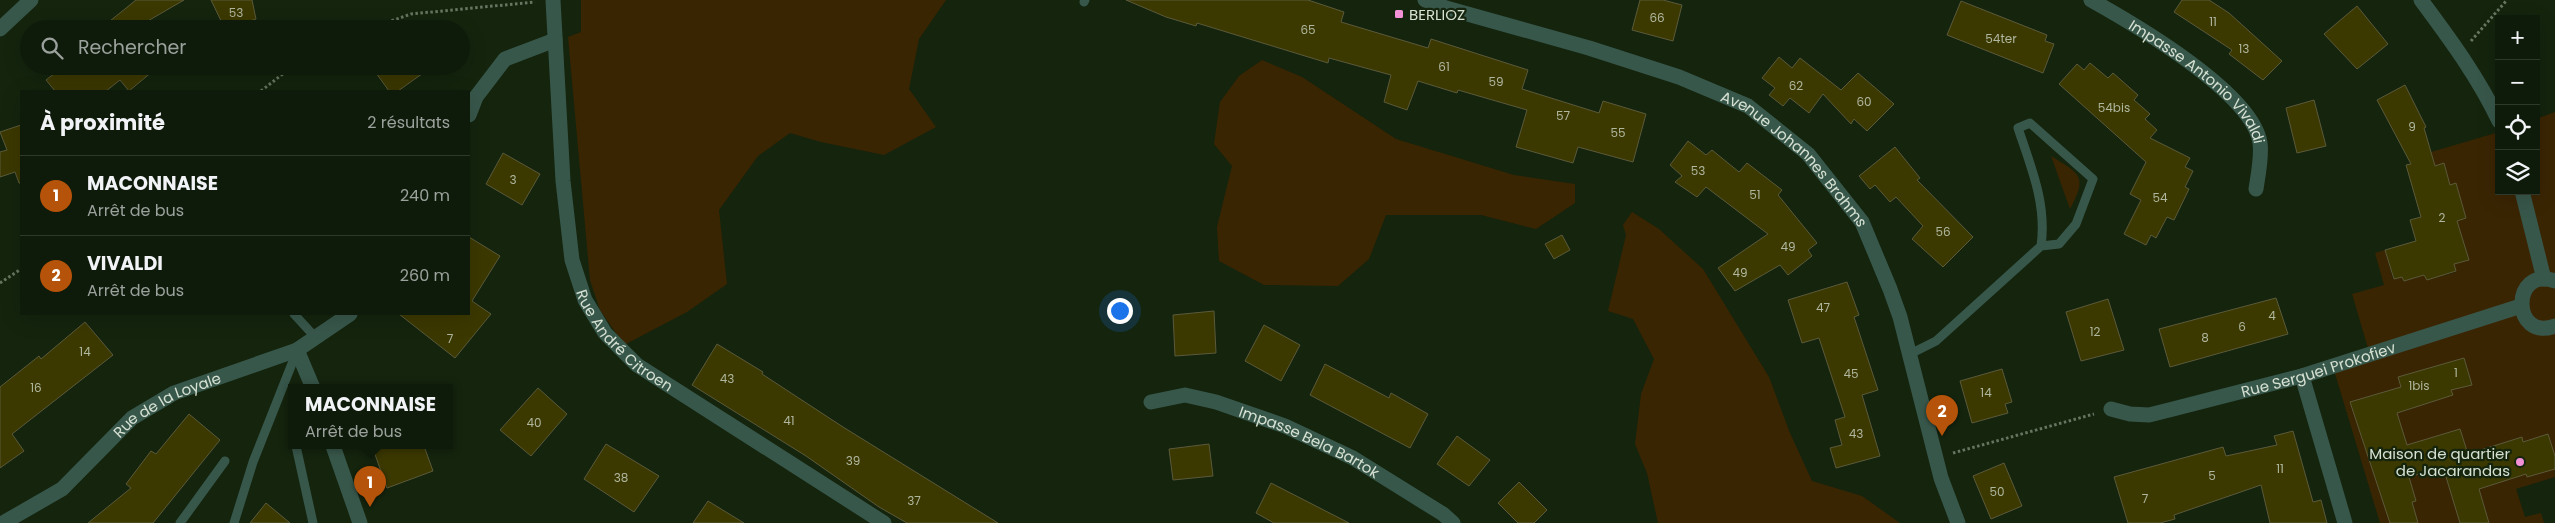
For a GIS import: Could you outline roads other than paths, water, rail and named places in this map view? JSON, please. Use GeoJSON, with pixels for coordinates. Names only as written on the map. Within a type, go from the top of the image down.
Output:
{"type":"FeatureCollection","features":[{"type":"Feature","properties":{"kind":"street"},"geometry":{"type":"LineString","coordinates":[[0,28],[31,0]]}},
{"type":"Feature","properties":{"kind":"street","name":"Rue André Citroen"},"geometry":{"type":"LineString","coordinates":[[553,0],[563,181],[572,260],[584,300],[605,333],[637,365],[884,523]]}},
{"type":"Feature","properties":{"kind":"street","name":"Avenue Johannes Brahms"},"geometry":{"type":"LineString","coordinates":[[1425,0],[1446,8],[1589,48],[1679,76],[1748,106],[1808,154],[1862,222],[1900,317],[1941,478],[1958,523]]}},
{"type":"Feature","properties":{"kind":"street","name":"Impasse Antonio Vivaldi"},"geometry":{"type":"LineString","coordinates":[[2091,0],[2149,33],[2228,94],[2251,119],[2260,143],[2256,189]]}},
{"type":"Feature","properties":{"kind":"street"},"geometry":{"type":"LineString","coordinates":[[2421,0],[2484,90],[2495,113]]}},
{"type":"Feature","properties":{"kind":"street"},"geometry":{"type":"LineString","coordinates":[[470,113],[476,98],[505,59],[555,40]]}},
{"type":"Feature","properties":{"kind":"street"},"geometry":{"type":"LineString","coordinates":[[2523,195],[2550,280],[2529,286],[2524,292],[2521,306],[2523,315],[2535,326],[2554,331]]}},
{"type":"Feature","properties":{"kind":"street","name":"Rue Serguei Prokofiev"},"geometry":{"type":"LineString","coordinates":[[2112,409],[2130,414],[2149,415],[2302,376],[2521,306]]}},
{"type":"Feature","properties":{"kind":"street","name":"Rue de la Loyale"},"geometry":{"type":"LineString","coordinates":[[3,523],[62,489],[132,418],[140,413],[174,393],[297,350],[349,315]]}},
{"type":"Feature","properties":{"kind":"street"},"geometry":{"type":"LineString","coordinates":[[297,350],[311,384]]}},
{"type":"Feature","properties":{"kind":"street"},"geometry":{"type":"LineString","coordinates":[[2302,376],[2345,523]]}},
{"type":"Feature","properties":{"kind":"street","name":"Impasse Bela Bartok"},"geometry":{"type":"LineString","coordinates":[[1151,402],[1185,395],[1216,402],[1285,426],[1353,458],[1443,514],[1454,523]]}},
{"type":"Feature","properties":{"kind":"street"},"geometry":{"type":"LineString","coordinates":[[334,449],[360,523]]}},
{"type":"Feature","properties":{"kind":"lane"},"geometry":{"type":"LineString","coordinates":[[1910,354],[1936,341],[2041,246],[2060,244],[2076,224],[2093,179],[2030,123],[2018,128],[2038,190],[2044,224],[2041,246]]}},
{"type":"Feature","properties":{"kind":"lane"},"geometry":{"type":"LineString","coordinates":[[295,315],[316,338]]}},
{"type":"Feature","properties":{"kind":"lane"},"geometry":{"type":"LineString","coordinates":[[234,523],[253,462],[297,350]]}},
{"type":"Feature","properties":{"kind":"lane"},"geometry":{"type":"LineString","coordinates":[[297,449],[313,523]]}},
{"type":"Feature","properties":{"kind":"lane"},"geometry":{"type":"LineString","coordinates":[[180,523],[225,461]]}},
{"type":"Feature","properties":{"kind":"place","name":"BERLIOZ"},"geometry":{"type":"Point","coordinates":[1399,14]}},
{"type":"Feature","properties":{"kind":"place","name":"VIVALDI"},"geometry":{"type":"Point","coordinates":[1942,436]}},
{"type":"Feature","properties":{"kind":"place","name":"Maison de quartier de Jacarandas"},"geometry":{"type":"Point","coordinates":[2520,462]}},
{"type":"Feature","properties":{"kind":"place","name":"MACONNAISE"},"geometry":{"type":"Point","coordinates":[370,507]}}]}
